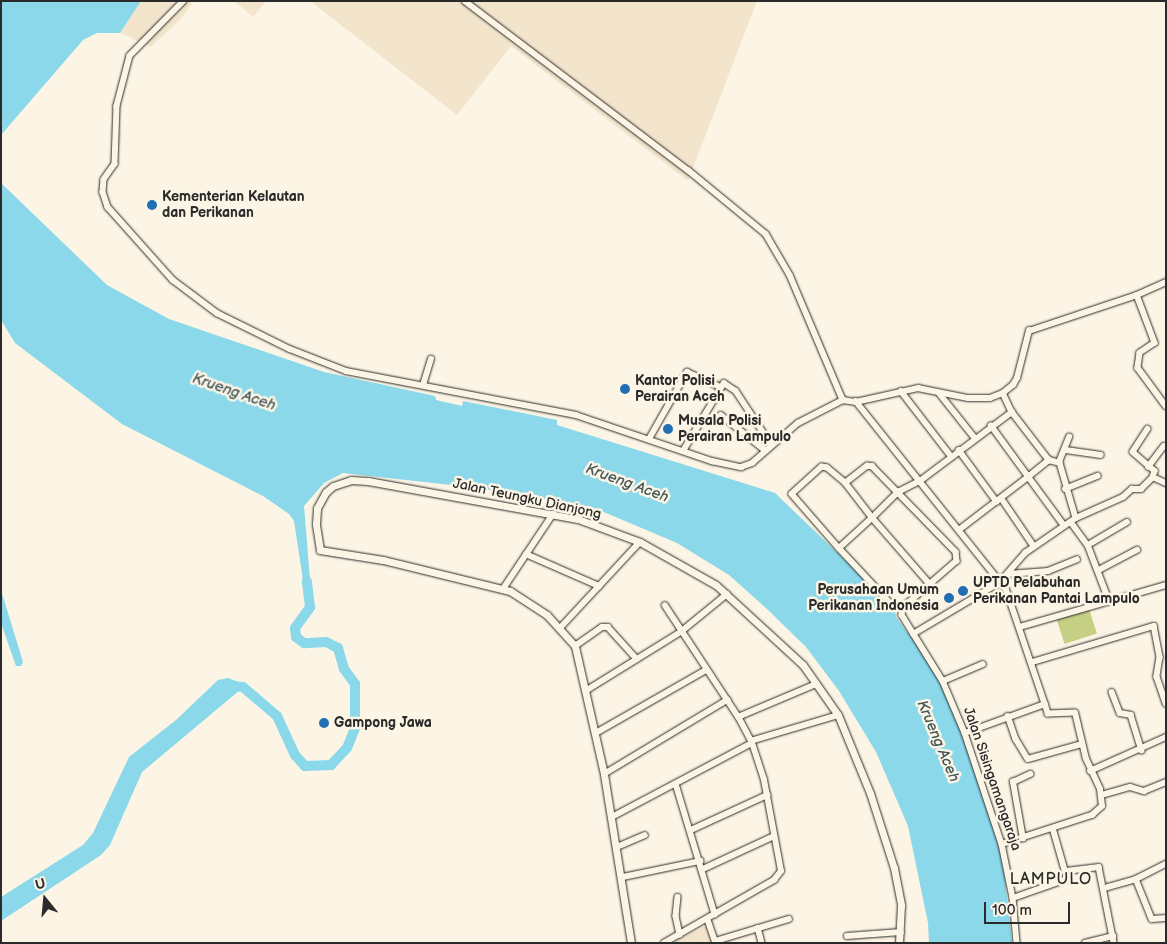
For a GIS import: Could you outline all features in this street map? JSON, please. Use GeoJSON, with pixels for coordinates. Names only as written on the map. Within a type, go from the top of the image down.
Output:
{"type":"FeatureCollection","features":[{"type":"Feature","properties":{"kind":"street"},"geometry":{"type":"LineString","coordinates":[[184,1],[130,56],[117,106],[115,164],[102,183],[108,207],[180,288],[217,312],[290,349],[346,371],[576,415],[724,464],[744,467],[752,464],[790,428],[843,400],[856,402],[901,391],[926,388],[940,394],[968,398],[990,398],[1003,393],[1013,385],[1017,378],[1029,331],[1139,301],[1166,282]]}},
{"type":"Feature","properties":{"kind":"street"},"geometry":{"type":"LineString","coordinates":[[465,1],[688,170],[766,234],[790,275],[843,400]]}},
{"type":"Feature","properties":{"kind":"street"},"geometry":{"type":"LineString","coordinates":[[1139,301],[1155,343],[1140,353],[1138,368],[1166,406]]}},
{"type":"Feature","properties":{"kind":"street"},"geometry":{"type":"LineString","coordinates":[[423,385],[431,359]]}},
{"type":"Feature","properties":{"kind":"street"},"geometry":{"type":"LineString","coordinates":[[649,438],[688,372],[721,387]]}},
{"type":"Feature","properties":{"kind":"street"},"geometry":{"type":"LineString","coordinates":[[683,451],[724,383],[736,391],[771,444]]}},
{"type":"Feature","properties":{"kind":"street"},"geometry":{"type":"LineString","coordinates":[[901,391],[951,456]]}},
{"type":"Feature","properties":{"kind":"street"},"geometry":{"type":"LineString","coordinates":[[1003,393],[1012,412],[1049,460],[1059,462]]}},
{"type":"Feature","properties":{"kind":"street"},"geometry":{"type":"LineString","coordinates":[[940,394],[975,438]]}},
{"type":"Feature","properties":{"kind":"street"},"geometry":{"type":"LineString","coordinates":[[856,402],[1006,590],[1033,662],[1050,716],[1075,713],[1090,771],[1102,795],[1102,806],[1097,812],[1053,830],[1002,844]]}},
{"type":"Feature","properties":{"kind":"street"},"geometry":{"type":"LineString","coordinates":[[840,548],[898,492],[920,481],[1012,412]]}},
{"type":"Feature","properties":{"kind":"street"},"geometry":{"type":"LineString","coordinates":[[721,415],[765,450]]}},
{"type":"Feature","properties":{"kind":"street"},"geometry":{"type":"LineString","coordinates":[[991,426],[1064,526]]}},
{"type":"Feature","properties":{"kind":"street"},"geometry":{"type":"LineString","coordinates":[[913,634],[999,583],[1034,546],[1073,520],[1123,497],[1132,489],[1141,489],[1153,477],[1155,471],[1148,467],[1133,452],[1148,429]]}},
{"type":"Feature","properties":{"kind":"street"},"geometry":{"type":"LineString","coordinates":[[1069,437],[1066,450],[1059,462],[1065,489],[1073,520],[1088,545],[1109,600]]}},
{"type":"Feature","properties":{"kind":"street"},"geometry":{"type":"LineString","coordinates":[[1148,467],[1164,446]]}},
{"type":"Feature","properties":{"kind":"street"},"geometry":{"type":"LineString","coordinates":[[960,450],[1034,546]]}},
{"type":"Feature","properties":{"kind":"street"},"geometry":{"type":"LineString","coordinates":[[1066,450],[1101,455]]}},
{"type":"Feature","properties":{"kind":"street"},"geometry":{"type":"LineString","coordinates":[[959,530],[999,501],[1049,460]]}},
{"type":"Feature","properties":{"kind":"street"},"geometry":{"type":"LineString","coordinates":[[845,483],[870,465],[956,552],[957,561],[930,585],[872,518],[845,483],[825,467],[791,496],[893,606]]}},
{"type":"Feature","properties":{"kind":"street"},"geometry":{"type":"LineString","coordinates":[[1065,489],[1098,476]]}},
{"type":"Feature","properties":{"kind":"street"},"geometry":{"type":"LineString","coordinates":[[1153,477],[1166,483]]}},
{"type":"Feature","properties":{"kind":"street","name":"Jalan Teungku Dianjong"},"geometry":{"type":"LineString","coordinates":[[503,589],[383,560],[320,550],[316,524],[320,500],[333,486],[350,480],[552,514],[590,523],[640,542],[694,570],[727,594],[790,651],[838,715],[885,836],[901,905],[899,943]]}},
{"type":"Feature","properties":{"kind":"street"},"geometry":{"type":"LineString","coordinates":[[552,514],[503,589],[519,596],[560,628],[575,646],[587,690],[604,774],[623,877],[631,943]]}},
{"type":"Feature","properties":{"kind":"street"},"geometry":{"type":"LineString","coordinates":[[1088,545],[1127,522]]}},
{"type":"Feature","properties":{"kind":"street"},"geometry":{"type":"LineString","coordinates":[[560,628],[640,542]]}},
{"type":"Feature","properties":{"kind":"street"},"geometry":{"type":"LineString","coordinates":[[1099,570],[1137,550]]}},
{"type":"Feature","properties":{"kind":"street"},"geometry":{"type":"LineString","coordinates":[[526,554],[600,586]]}},
{"type":"Feature","properties":{"kind":"street"},"geometry":{"type":"LineString","coordinates":[[1008,574],[1048,571],[1077,559]]}},
{"type":"Feature","properties":{"kind":"street","name":"Jalan Sisingamangaraja"},"geometry":{"type":"LineString","coordinates":[[930,585],[902,610],[913,634],[943,681],[964,733],[1002,844],[1013,898],[1018,943]]}},
{"type":"Feature","properties":{"kind":"street"},"geometry":{"type":"LineString","coordinates":[[1020,627],[1166,585]]}},
{"type":"Feature","properties":{"kind":"street"},"geometry":{"type":"LineString","coordinates":[[587,690],[682,631],[727,594]]}},
{"type":"Feature","properties":{"kind":"street"},"geometry":{"type":"LineString","coordinates":[[664,943],[708,920],[779,876],[767,795],[751,742],[738,717],[665,606]]}},
{"type":"Feature","properties":{"kind":"street"},"geometry":{"type":"LineString","coordinates":[[1033,662],[1154,626],[1160,656],[1158,677],[1166,703]]}},
{"type":"Feature","properties":{"kind":"street"},"geometry":{"type":"LineString","coordinates":[[575,646],[602,627],[608,627],[637,659]]}},
{"type":"Feature","properties":{"kind":"street"},"geometry":{"type":"LineString","coordinates":[[943,681],[983,664]]}},
{"type":"Feature","properties":{"kind":"street"},"geometry":{"type":"LineString","coordinates":[[596,734],[706,670]]}},
{"type":"Feature","properties":{"kind":"street"},"geometry":{"type":"LineString","coordinates":[[738,717],[816,684]]}},
{"type":"Feature","properties":{"kind":"street"},"geometry":{"type":"LineString","coordinates":[[1112,692],[1120,714],[1130,715],[1142,750]]}},
{"type":"Feature","properties":{"kind":"street"},"geometry":{"type":"LineString","coordinates":[[604,774],[727,700]]}},
{"type":"Feature","properties":{"kind":"street"},"geometry":{"type":"LineString","coordinates":[[964,733],[1045,704]]}},
{"type":"Feature","properties":{"kind":"street"},"geometry":{"type":"LineString","coordinates":[[612,818],[751,742],[838,715]]}},
{"type":"Feature","properties":{"kind":"street"},"geometry":{"type":"LineString","coordinates":[[1008,716],[1016,740],[1028,759],[1082,744]]}},
{"type":"Feature","properties":{"kind":"street"},"geometry":{"type":"LineString","coordinates":[[1090,771],[1142,750],[1166,737]]}},
{"type":"Feature","properties":{"kind":"street"},"geometry":{"type":"LineString","coordinates":[[1023,839],[1013,782],[1030,774]]}},
{"type":"Feature","properties":{"kind":"street"},"geometry":{"type":"LineString","coordinates":[[1102,795],[1130,786],[1144,791],[1166,782]]}},
{"type":"Feature","properties":{"kind":"street"},"geometry":{"type":"LineString","coordinates":[[676,784],[715,914]]}},
{"type":"Feature","properties":{"kind":"street"},"geometry":{"type":"LineString","coordinates":[[691,830],[767,795]]}},
{"type":"Feature","properties":{"kind":"street"},"geometry":{"type":"LineString","coordinates":[[1013,898],[1066,881],[1066,871],[1053,830]]}},
{"type":"Feature","properties":{"kind":"street"},"geometry":{"type":"LineString","coordinates":[[617,847],[645,835]]}},
{"type":"Feature","properties":{"kind":"street"},"geometry":{"type":"LineString","coordinates":[[703,869],[774,836]]}},
{"type":"Feature","properties":{"kind":"street"},"geometry":{"type":"LineString","coordinates":[[623,877],[700,861]]}},
{"type":"Feature","properties":{"kind":"street"},"geometry":{"type":"LineString","coordinates":[[1105,888],[1136,879],[1166,864]]}},
{"type":"Feature","properties":{"kind":"street"},"geometry":{"type":"LineString","coordinates":[[1066,871],[1098,866],[1105,888],[1114,939],[1085,943]]}},
{"type":"Feature","properties":{"kind":"street"},"geometry":{"type":"LineString","coordinates":[[1136,879],[1152,919],[1166,918]]}},
{"type":"Feature","properties":{"kind":"street"},"geometry":{"type":"LineString","coordinates":[[678,897],[676,916],[680,934]]}},
{"type":"Feature","properties":{"kind":"street"},"geometry":{"type":"LineString","coordinates":[[708,920],[716,942],[789,919]]}},
{"type":"Feature","properties":{"kind":"street"},"geometry":{"type":"LineString","coordinates":[[758,928],[762,943]]}},
{"type":"Feature","properties":{"kind":"street"},"geometry":{"type":"LineString","coordinates":[[847,936],[901,932]]}},
{"type":"Feature","properties":{"kind":"shaded area"},"geometry":{"type":"Polygon","coordinates":[[[141,1],[194,1],[182,18],[151,47],[120,33],[141,1]]]}},
{"type":"Feature","properties":{"kind":"shaded area"},"geometry":{"type":"Polygon","coordinates":[[[234,1],[266,1],[253,17],[234,1]]]}},
{"type":"Feature","properties":{"kind":"shaded area"},"geometry":{"type":"Polygon","coordinates":[[[310,1],[757,1],[688,181],[511,46],[457,115],[310,1]]]}},
{"type":"Feature","properties":{"kind":"shaded area"},"geometry":{"type":"Polygon","coordinates":[[[710,924],[715,943],[670,943],[710,924]]]}},
{"type":"Feature","properties":{"kind":"green space"},"geometry":{"type":"Polygon","coordinates":[[[1088,606],[1097,634],[1065,644],[1056,617],[1088,606]]]}},
{"type":"Feature","properties":{"kind":"water"},"geometry":{"type":"Polygon","coordinates":[[[1,1],[141,1],[120,33],[97,33],[83,40],[1,135],[1,1]]]}},
{"type":"Feature","properties":{"kind":"water","name":"Krueng Aceh"},"geometry":{"type":"Polygon","coordinates":[[[1,183],[107,285],[169,319],[324,372],[435,396],[436,400],[462,406],[463,401],[557,420],[557,425],[775,493],[846,561],[852,561],[895,610],[896,617],[938,674],[962,730],[1003,861],[1012,943],[929,943],[928,923],[908,826],[876,752],[839,691],[806,647],[767,609],[729,575],[677,543],[599,510],[560,501],[478,488],[343,473],[324,483],[304,506],[311,592],[305,593],[294,521],[289,514],[263,496],[122,424],[15,343],[1,320],[1,183]]]}},
{"type":"Feature","properties":{"kind":"water"},"geometry":{"type":"Polygon","coordinates":[[[1,590],[23,662],[21,666],[16,666],[1,623],[1,590]]]}},
{"type":"Feature","properties":{"kind":"water"},"geometry":{"type":"Polygon","coordinates":[[[228,678],[246,685],[142,772],[110,845],[101,855],[1,921],[1,897],[83,845],[93,833],[129,757],[176,720],[218,680],[228,678]]]}},
{"type":"Feature","properties":{"kind":"waterway"},"geometry":{"type":"LineString","coordinates":[[231,686],[243,687],[277,716],[295,755],[305,766],[331,765],[347,748],[355,728],[355,684],[344,669],[338,648],[326,642],[304,643],[296,637],[295,628],[310,607],[307,581]]}},
{"type":"Feature","properties":{"kind":"place","name":"Kementerian Kelautan dan Perikanan"},"geometry":{"type":"Point","coordinates":[152,205]}},
{"type":"Feature","properties":{"kind":"place","name":"Kantor Polisi Perairan Aceh"},"geometry":{"type":"Point","coordinates":[625,389]}},
{"type":"Feature","properties":{"kind":"place","name":"Musala Polisi Perairan Lampulo"},"geometry":{"type":"Point","coordinates":[668,429]}},
{"type":"Feature","properties":{"kind":"place","name":"UPTD Pelabuhan Perikanan Pantai Lampulo"},"geometry":{"type":"Point","coordinates":[963,591]}},
{"type":"Feature","properties":{"kind":"place","name":"Perusahaan Umum Perikanan Indonesia"},"geometry":{"type":"Point","coordinates":[949,598]}},
{"type":"Feature","properties":{"kind":"place","name":"Gampong Jawa"},"geometry":{"type":"Point","coordinates":[324,723]}},
{"type":"Feature","properties":{"kind":"district","name":"LAMPULO"},"geometry":{"type":"Point","coordinates":[1051,880]}}]}
